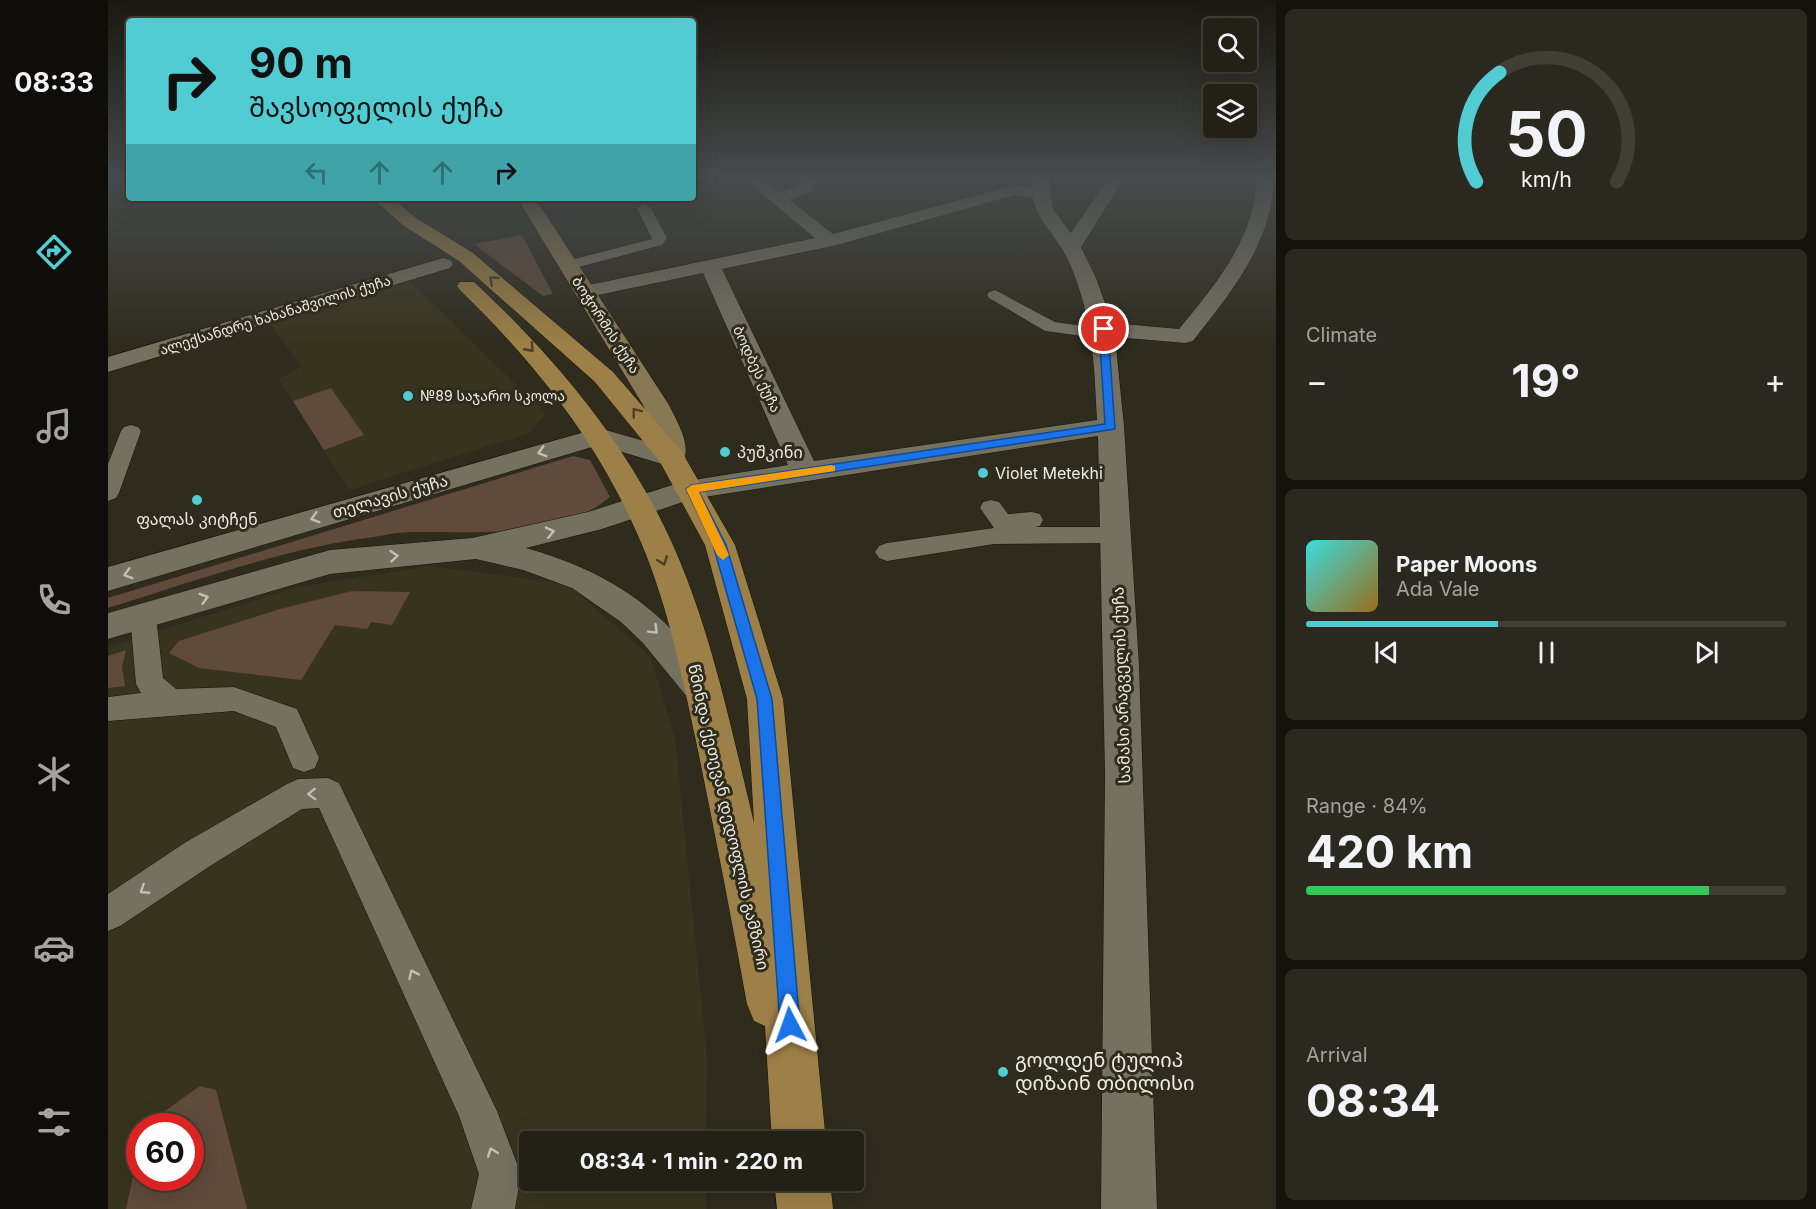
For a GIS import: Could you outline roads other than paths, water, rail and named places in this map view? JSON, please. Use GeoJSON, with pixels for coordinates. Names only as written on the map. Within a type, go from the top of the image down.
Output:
{"type":"FeatureCollection","features":[{"type":"Feature","properties":{"kind":"main road","name":"წმინდა ქეთევან დედოფლის გამზირი"},"geometry":{"type":"LineString","coordinates":[[419,233],[443,264],[527,345],[599,436],[652,531],[673,587],[701,687],[736,830],[797,1131]]}},
{"type":"Feature","properties":{"kind":"main road","name":"წმინდა ქეთევან დედოფლის გამზირი"},"geometry":{"type":"LineString","coordinates":[[428,233],[466,257],[604,376],[672,458],[692,489],[720,545],[765,699],[798,1131]]}},
{"type":"Feature","properties":{"kind":"main road","name":"ბოჭორმის ქუჩა"},"geometry":{"type":"LineString","coordinates":[[548,233],[656,405],[670,435],[672,458]]}},
{"type":"Feature","properties":{"kind":"main road"},"geometry":{"type":"LineString","coordinates":[[803,1191],[805,1209]]}},
{"type":"Feature","properties":{"kind":"street"},"geometry":{"type":"LineString","coordinates":[[821,233],[830,241]]}},
{"type":"Feature","properties":{"kind":"street"},"geometry":{"type":"LineString","coordinates":[[584,292],[830,241],[856,233]]}},
{"type":"Feature","properties":{"kind":"street","name":"სამასი არაგველის ქუჩა"},"geometry":{"type":"LineString","coordinates":[[1060,233],[1072,247],[1104,331],[1111,426],[1117,525],[1128,929],[1129,1209]]}},
{"type":"Feature","properties":{"kind":"street"},"geometry":{"type":"LineString","coordinates":[[1072,247],[1081,233]]}},
{"type":"Feature","properties":{"kind":"street"},"geometry":{"type":"LineString","coordinates":[[1104,331],[1185,336],[1209,307],[1256,233]]}},
{"type":"Feature","properties":{"kind":"street","name":"ალექსანდრე ხახანაშვილის ქუჩა"},"geometry":{"type":"LineString","coordinates":[[108,365],[443,264]]}},
{"type":"Feature","properties":{"kind":"street","name":"ბოდბეს ქუჩა"},"geometry":{"type":"LineString","coordinates":[[710,266],[805,472]]}},
{"type":"Feature","properties":{"kind":"street"},"geometry":{"type":"LineString","coordinates":[[108,626],[330,562],[472,549],[591,522],[692,489],[1111,426]]}},
{"type":"Feature","properties":{"kind":"street"},"geometry":{"type":"LineString","coordinates":[[599,436],[672,458]]}},
{"type":"Feature","properties":{"kind":"street","name":"თელავის ქუჩა"},"geometry":{"type":"LineString","coordinates":[[108,579],[599,436]]}},
{"type":"Feature","properties":{"kind":"street"},"geometry":{"type":"LineString","coordinates":[[472,549],[540,563],[582,579],[609,594],[653,629],[701,687]]}},
{"type":"Feature","properties":{"kind":"lane"},"geometry":{"type":"LineString","coordinates":[[568,266],[657,242],[660,238],[658,233]]}},
{"type":"Feature","properties":{"kind":"lane"},"geometry":{"type":"LineString","coordinates":[[995,295],[1050,327],[1104,331]]}},
{"type":"Feature","properties":{"kind":"lane"},"geometry":{"type":"LineString","coordinates":[[108,493],[131,431]]}},
{"type":"Feature","properties":{"kind":"lane"},"geometry":{"type":"LineString","coordinates":[[991,507],[1002,522],[1117,525]]}},
{"type":"Feature","properties":{"kind":"lane"},"geometry":{"type":"LineString","coordinates":[[887,552],[994,536],[1117,525]]}},
{"type":"Feature","properties":{"kind":"lane"},"geometry":{"type":"LineString","coordinates":[[142,616],[150,684],[171,702]]}},
{"type":"Feature","properties":{"kind":"lane"},"geometry":{"type":"LineString","coordinates":[[108,709],[171,702],[234,699],[287,718],[304,758]]}},
{"type":"Feature","properties":{"kind":"lane"},"geometry":{"type":"LineString","coordinates":[[108,914],[198,854],[298,794],[328,793],[477,1111],[500,1174],[493,1209]]}},
{"type":"Feature","properties":{"kind":"place","name":"№89 საჯარო სკოლა"},"geometry":{"type":"Point","coordinates":[408,396]}},
{"type":"Feature","properties":{"kind":"place","name":"პუშკინი"},"geometry":{"type":"Point","coordinates":[725,452]}},
{"type":"Feature","properties":{"kind":"place","name":"Violet Metekhi"},"geometry":{"type":"Point","coordinates":[983,473]}},
{"type":"Feature","properties":{"kind":"place","name":"ფალას კიტჩენ"},"geometry":{"type":"Point","coordinates":[197,500]}},
{"type":"Feature","properties":{"kind":"place","name":"გოლდენ ტულიპ დიზაინ თბილისი"},"geometry":{"type":"Point","coordinates":[1003,1072]}}]}
